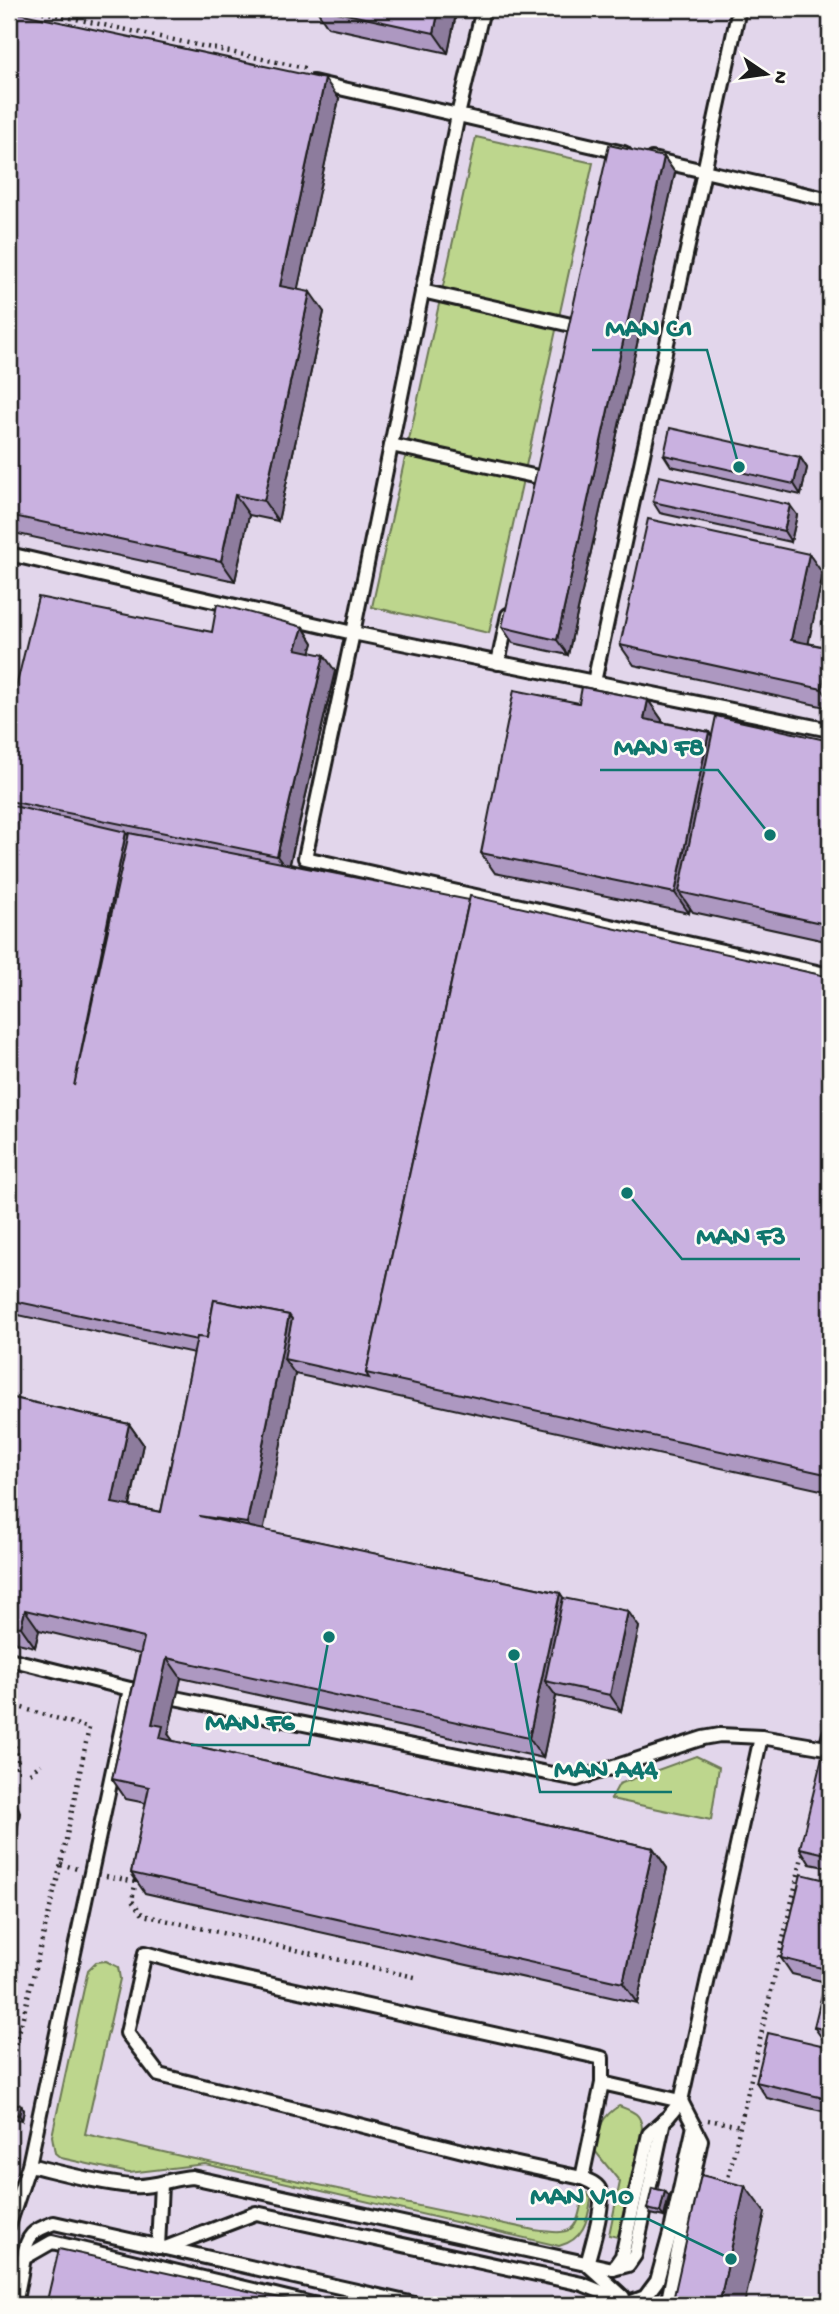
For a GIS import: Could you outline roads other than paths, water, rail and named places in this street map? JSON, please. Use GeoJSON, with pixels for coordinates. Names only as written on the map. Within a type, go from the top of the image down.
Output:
{"type":"FeatureCollection","features":[{"type":"Feature","properties":{"kind":"lane"},"geometry":{"type":"LineString","coordinates":[[483,9],[458,115],[305,858],[830,975]]}},
{"type":"Feature","properties":{"kind":"lane"},"geometry":{"type":"LineString","coordinates":[[594,682],[738,9]]}},
{"type":"Feature","properties":{"kind":"lane"},"geometry":{"type":"LineString","coordinates":[[295,78],[830,200]]}},
{"type":"Feature","properties":{"kind":"lane"},"geometry":{"type":"LineString","coordinates":[[606,163],[609,150]]}},
{"type":"Feature","properties":{"kind":"lane"},"geometry":{"type":"LineString","coordinates":[[422,291],[570,331],[574,311]]}},
{"type":"Feature","properties":{"kind":"lane"},"geometry":{"type":"LineString","coordinates":[[391,446],[538,477]]}},
{"type":"Feature","properties":{"kind":"lane"},"geometry":{"type":"LineString","coordinates":[[9,554],[353,633],[830,730]]}},
{"type":"Feature","properties":{"kind":"lane"},"geometry":{"type":"LineString","coordinates":[[498,663],[512,596]]}},
{"type":"Feature","properties":{"kind":"lane"},"geometry":{"type":"LineString","coordinates":[[9,1660],[130,1689],[577,1779],[703,1738],[736,1735],[828,1748],[830,1734]]}},
{"type":"Feature","properties":{"kind":"lane"},"geometry":{"type":"LineString","coordinates":[[10,2220],[29,2165],[130,1689]]}},
{"type":"Feature","properties":{"kind":"lane"},"geometry":{"type":"LineString","coordinates":[[29,2165],[134,2187],[161,2184],[177,2178],[192,2178],[612,2269],[622,2256],[649,2134],[681,2101],[761,1737]]}},
{"type":"Feature","properties":{"kind":"lane"},"geometry":{"type":"LineString","coordinates":[[9,1807],[12,1813],[9,1830]]}},
{"type":"Feature","properties":{"kind":"lane"},"geometry":{"type":"LineString","coordinates":[[582,2178],[602,2083],[602,2057],[210,1971],[145,1953],[127,2033],[159,2075],[499,2160],[582,2178],[595,2184],[601,2191],[600,2208],[587,2264]]}},
{"type":"Feature","properties":{"kind":"lane"},"geometry":{"type":"LineString","coordinates":[[602,2083],[681,2101],[701,2140],[667,2305]]}},
{"type":"Feature","properties":{"kind":"lane"},"geometry":{"type":"LineString","coordinates":[[162,2247],[256,2213],[582,2284],[628,2305],[645,2297],[657,2281],[694,2126]]}},
{"type":"Feature","properties":{"kind":"lane"},"geometry":{"type":"LineString","coordinates":[[161,2184],[162,2247]]}},
{"type":"Feature","properties":{"kind":"lane"},"geometry":{"type":"LineString","coordinates":[[15,2305],[25,2244],[37,2229],[54,2223],[419,2305]]}},
{"type":"Feature","properties":{"kind":"lane"},"geometry":{"type":"LineString","coordinates":[[24,2258],[52,2242],[106,2260],[293,2303],[317,2305]]}},
{"type":"Feature","properties":{"kind":"lane"},"geometry":{"type":"LineString","coordinates":[[587,2264],[628,2305]]}},
{"type":"Feature","properties":{"kind":"place","name":"MAN C1"},"geometry":{"type":"Point","coordinates":[739,467]}},
{"type":"Feature","properties":{"kind":"place","name":"MAN F8"},"geometry":{"type":"Point","coordinates":[770,835]}},
{"type":"Feature","properties":{"kind":"place","name":"MAN F3"},"geometry":{"type":"Point","coordinates":[627,1193]}},
{"type":"Feature","properties":{"kind":"place","name":"MAN F6"},"geometry":{"type":"Point","coordinates":[329,1637]}},
{"type":"Feature","properties":{"kind":"place","name":"MAN A44"},"geometry":{"type":"Point","coordinates":[514,1655]}},
{"type":"Feature","properties":{"kind":"place","name":"MAN V10"},"geometry":{"type":"Point","coordinates":[731,2259]}}]}
